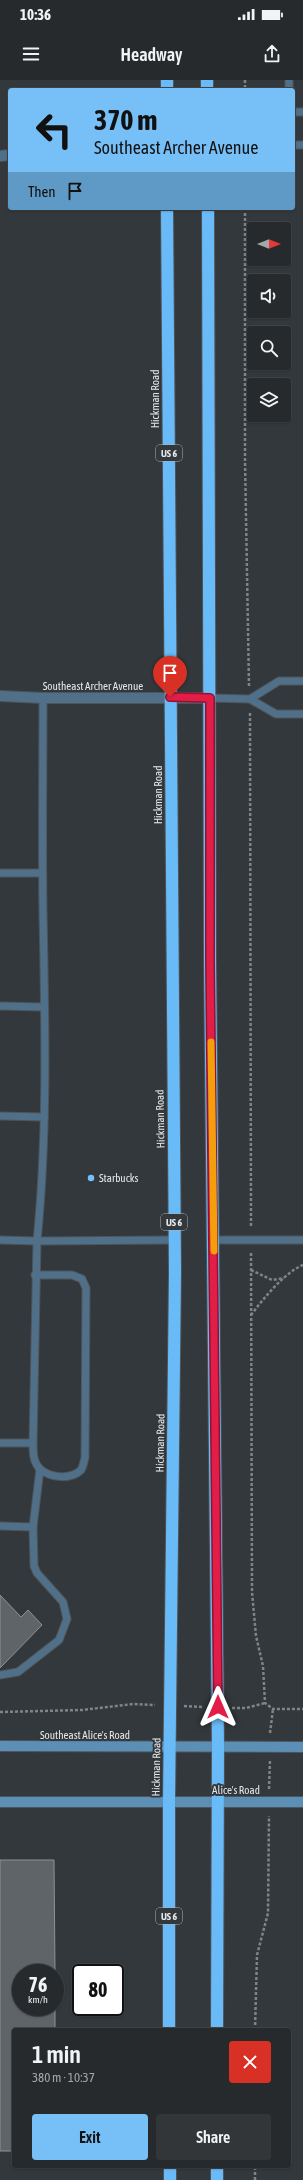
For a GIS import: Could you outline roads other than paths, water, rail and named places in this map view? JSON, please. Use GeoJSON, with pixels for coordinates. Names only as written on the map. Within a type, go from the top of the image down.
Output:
{"type":"FeatureCollection","features":[{"type":"Feature","properties":{"kind":"highway","name":"Hickman Road"},"geometry":{"type":"LineString","coordinates":[[167,210],[174,1240],[169,1747],[169,2028]]}},
{"type":"Feature","properties":{"kind":"highway"},"geometry":{"type":"LineString","coordinates":[[208,210],[210,961],[218,1747],[217,2028]]}},
{"type":"Feature","properties":{"kind":"highway"},"geometry":{"type":"LineString","coordinates":[[170,2168],[170,2180]]}},
{"type":"Feature","properties":{"kind":"highway"},"geometry":{"type":"LineString","coordinates":[[217,2168],[217,2180]]}},
{"type":"Feature","properties":{"kind":"main road","name":"Southeast Alice's Road"},"geometry":{"type":"LineString","coordinates":[[0,1746],[169,1747]]}},
{"type":"Feature","properties":{"kind":"main road"},"geometry":{"type":"LineString","coordinates":[[169,1747],[303,1747]]}},
{"type":"Feature","properties":{"kind":"main road"},"geometry":{"type":"LineString","coordinates":[[0,1802],[169,1802]]}},
{"type":"Feature","properties":{"kind":"main road","name":"Alice's Road"},"geometry":{"type":"LineString","coordinates":[[169,1802],[303,1802]]}},
{"type":"Feature","properties":{"kind":"street","name":"Southeast Archer Avenue"},"geometry":{"type":"LineString","coordinates":[[0,696],[43,698],[210,698]]}},
{"type":"Feature","properties":{"kind":"lane"},"geometry":{"type":"LineString","coordinates":[[250,699],[279,682],[303,681]]}},
{"type":"Feature","properties":{"kind":"lane"},"geometry":{"type":"LineString","coordinates":[[35,1275],[72,1275],[82,1279],[86,1288],[85,1458],[81,1469],[72,1475],[50,1475],[40,1468],[34,1457],[33,1443],[35,1275],[43,1180],[44,1116],[42,873],[43,698]]}},
{"type":"Feature","properties":{"kind":"lane"},"geometry":{"type":"LineString","coordinates":[[210,698],[250,699],[276,714],[303,714]]}},
{"type":"Feature","properties":{"kind":"lane"},"geometry":{"type":"LineString","coordinates":[[0,873],[42,873]]}},
{"type":"Feature","properties":{"kind":"lane"},"geometry":{"type":"LineString","coordinates":[[0,1006],[44,1006]]}},
{"type":"Feature","properties":{"kind":"lane"},"geometry":{"type":"LineString","coordinates":[[0,1116],[44,1116]]}},
{"type":"Feature","properties":{"kind":"lane"},"geometry":{"type":"LineString","coordinates":[[0,1240],[174,1240]]}},
{"type":"Feature","properties":{"kind":"lane"},"geometry":{"type":"LineString","coordinates":[[213,1240],[303,1240]]}},
{"type":"Feature","properties":{"kind":"lane"},"geometry":{"type":"LineString","coordinates":[[0,1443],[33,1443]]}},
{"type":"Feature","properties":{"kind":"lane"},"geometry":{"type":"LineString","coordinates":[[0,1675],[18,1672],[59,1640],[67,1620],[63,1602],[38,1573],[34,1566],[33,1527],[40,1468]]}},
{"type":"Feature","properties":{"kind":"lane"},"geometry":{"type":"LineString","coordinates":[[0,1526],[33,1527]]}},
{"type":"Feature","properties":{"kind":"place","name":"Starbucks"},"geometry":{"type":"Point","coordinates":[91,1178]}}]}
